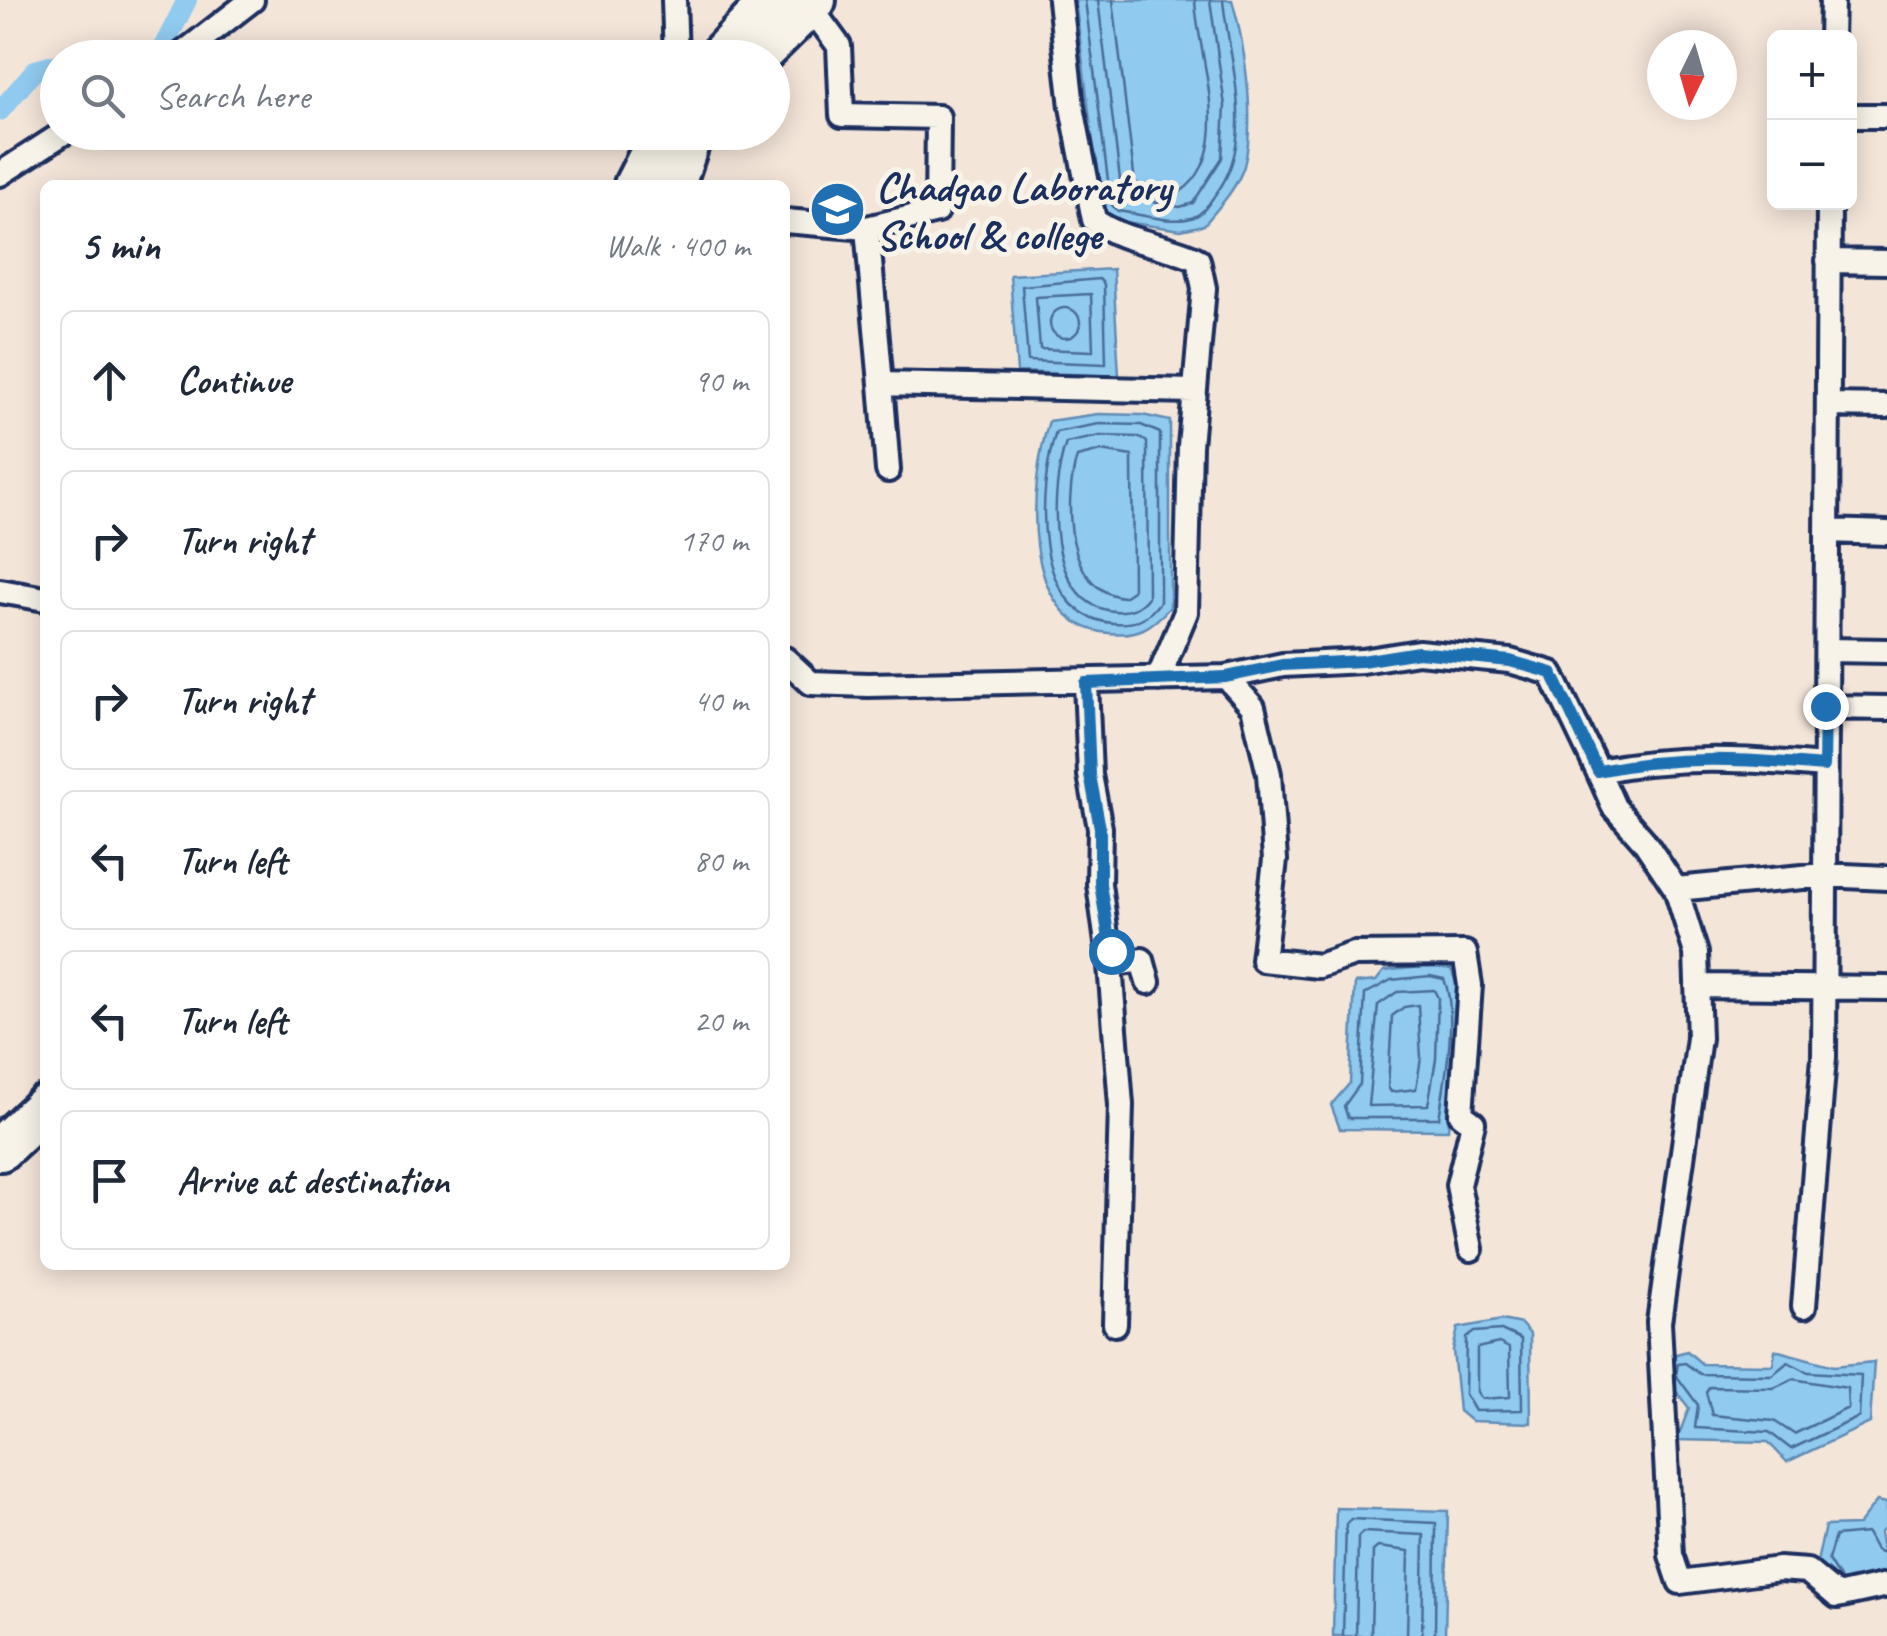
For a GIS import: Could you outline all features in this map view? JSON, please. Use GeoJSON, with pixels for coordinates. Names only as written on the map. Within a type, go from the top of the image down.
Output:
{"type":"FeatureCollection","features":[{"type":"Feature","properties":{"kind":"highway"},"geometry":{"type":"LineString","coordinates":[[745,40],[799,2]]}},
{"type":"Feature","properties":{"kind":"highway"},"geometry":{"type":"LineString","coordinates":[[769,40],[799,2]]}},
{"type":"Feature","properties":{"kind":"highway"},"geometry":{"type":"LineString","coordinates":[[639,180],[654,150]]}},
{"type":"Feature","properties":{"kind":"highway"},"geometry":{"type":"LineString","coordinates":[[675,180],[686,150]]}},
{"type":"Feature","properties":{"kind":"highway"},"geometry":{"type":"LineString","coordinates":[[0,1148],[40,1112]]}},
{"type":"Feature","properties":{"kind":"highway"},"geometry":{"type":"LineString","coordinates":[[0,1178],[40,1152]]}},
{"type":"Feature","properties":{"kind":"street"},"geometry":{"type":"LineString","coordinates":[[200,40],[252,0]]}},
{"type":"Feature","properties":{"kind":"street"},"geometry":{"type":"LineString","coordinates":[[674,0],[675,40]]}},
{"type":"Feature","properties":{"kind":"street"},"geometry":{"type":"LineString","coordinates":[[1060,0],[1072,107],[1094,220],[1110,232],[1176,248],[1198,260],[1204,288],[1194,390],[1186,612],[1158,679]]}},
{"type":"Feature","properties":{"kind":"street"},"geometry":{"type":"LineString","coordinates":[[1831,30],[1832,0]]}},
{"type":"Feature","properties":{"kind":"street"},"geometry":{"type":"LineString","coordinates":[[790,221],[867,228],[937,212],[938,117],[842,115],[839,46],[799,2]]}},
{"type":"Feature","properties":{"kind":"street"},"geometry":{"type":"LineString","coordinates":[[1857,116],[1887,116]]}},
{"type":"Feature","properties":{"kind":"street"},"geometry":{"type":"LineString","coordinates":[[0,174],[40,148]]}},
{"type":"Feature","properties":{"kind":"street"},"geometry":{"type":"LineString","coordinates":[[1804,1306],[1824,1057],[1829,210]]}},
{"type":"Feature","properties":{"kind":"street"},"geometry":{"type":"LineString","coordinates":[[867,228],[888,470]]}},
{"type":"Feature","properties":{"kind":"street"},"geometry":{"type":"LineString","coordinates":[[1828,261],[1887,262]]}},
{"type":"Feature","properties":{"kind":"street"},"geometry":{"type":"LineString","coordinates":[[881,384],[1194,390]]}},
{"type":"Feature","properties":{"kind":"street"},"geometry":{"type":"LineString","coordinates":[[1828,405],[1887,406]]}},
{"type":"Feature","properties":{"kind":"street"},"geometry":{"type":"LineString","coordinates":[[1828,531],[1887,532]]}},
{"type":"Feature","properties":{"kind":"street"},"geometry":{"type":"LineString","coordinates":[[0,591],[40,597]]}},
{"type":"Feature","properties":{"kind":"street"},"geometry":{"type":"LineString","coordinates":[[1827,650],[1887,651]]}},
{"type":"Feature","properties":{"kind":"street"},"geometry":{"type":"LineString","coordinates":[[790,663],[811,683],[1086,683],[1226,677],[1282,665],[1362,661],[1418,652],[1510,661],[1552,673],[1614,807],[1644,841],[1676,889],[1696,954],[1699,1038],[1659,1322],[1672,1555],[1680,1582],[1707,1575],[1779,1569],[1807,1572],[1836,1596],[1887,1585]]}},
{"type":"Feature","properties":{"kind":"street"},"geometry":{"type":"LineString","coordinates":[[1226,677],[1253,707],[1269,774],[1275,860],[1263,960],[1319,966],[1354,954],[1466,953],[1470,985],[1461,1114],[1473,1123],[1458,1186],[1471,1249]]}},
{"type":"Feature","properties":{"kind":"street"},"geometry":{"type":"LineString","coordinates":[[1086,683],[1121,1105],[1116,1324]]}},
{"type":"Feature","properties":{"kind":"street"},"geometry":{"type":"LineString","coordinates":[[1825,706],[1887,708]]}},
{"type":"Feature","properties":{"kind":"street"},"geometry":{"type":"LineString","coordinates":[[1598,771],[1652,760],[1732,758],[1824,766]]}},
{"type":"Feature","properties":{"kind":"street"},"geometry":{"type":"LineString","coordinates":[[1676,889],[1824,874],[1887,878]]}},
{"type":"Feature","properties":{"kind":"street"},"geometry":{"type":"LineString","coordinates":[[1110,965],[1142,960],[1148,982]]}},
{"type":"Feature","properties":{"kind":"street"},"geometry":{"type":"LineString","coordinates":[[1697,986],[1887,988]]}},
{"type":"Feature","properties":{"kind":"water"},"geometry":{"type":"Polygon","coordinates":[[[1075,0],[1232,0],[1247,83],[1247,148],[1237,182],[1204,225],[1181,230],[1111,220],[1101,208],[1075,0]]]}},
{"type":"Feature","properties":{"kind":"water"},"geometry":{"type":"Polygon","coordinates":[[[1113,269],[1119,376],[1017,372],[1010,275],[1113,269]]]}},
{"type":"Feature","properties":{"kind":"water"},"geometry":{"type":"Polygon","coordinates":[[[1098,414],[1142,415],[1170,421],[1170,607],[1136,632],[1109,633],[1079,624],[1058,605],[1045,579],[1037,547],[1037,479],[1049,421],[1098,414]]]}},
{"type":"Feature","properties":{"kind":"water"},"geometry":{"type":"Polygon","coordinates":[[[1430,966],[1451,969],[1461,995],[1448,1130],[1340,1129],[1331,1105],[1350,1083],[1355,983],[1376,981],[1384,971],[1430,966]]]}},
{"type":"Feature","properties":{"kind":"water"},"geometry":{"type":"Polygon","coordinates":[[[1502,1320],[1521,1324],[1530,1334],[1531,1423],[1471,1421],[1459,1411],[1453,1350],[1458,1328],[1502,1320]]]}},
{"type":"Feature","properties":{"kind":"water"},"geometry":{"type":"Polygon","coordinates":[[[1775,1350],[1834,1366],[1874,1362],[1870,1423],[1787,1462],[1768,1442],[1677,1440],[1689,1408],[1666,1378],[1666,1357],[1687,1351],[1702,1364],[1773,1365],[1775,1350]]]}},
{"type":"Feature","properties":{"kind":"water"},"geometry":{"type":"Polygon","coordinates":[[[1877,1501],[1887,1503],[1887,1526],[1880,1532],[1887,1573],[1853,1593],[1835,1591],[1817,1562],[1825,1526],[1858,1525],[1877,1501]]]}},
{"type":"Feature","properties":{"kind":"water"},"geometry":{"type":"Polygon","coordinates":[[[1336,1508],[1448,1511],[1445,1636],[1333,1636],[1336,1508]]]}},
{"type":"Feature","properties":{"kind":"waterway"},"geometry":{"type":"LineString","coordinates":[[167,40],[187,0]]}},
{"type":"Feature","properties":{"kind":"waterway"},"geometry":{"type":"LineString","coordinates":[[0,111],[40,69]]}},
{"type":"Feature","properties":{"kind":"place","name":"Chadgao Laboratory School & college"},"geometry":{"type":"Point","coordinates":[837,210]}},
{"type":"Feature","properties":{"kind":"route"},"geometry":{"type":"LineString","coordinates":[[1111,951],[1100,884],[1100,828],[1090,775],[1086,683],[1226,677],[1282,665],[1362,661],[1418,652],[1510,661],[1552,673],[1598,771],[1652,760],[1732,758],[1824,766],[1825,706]]}}]}
